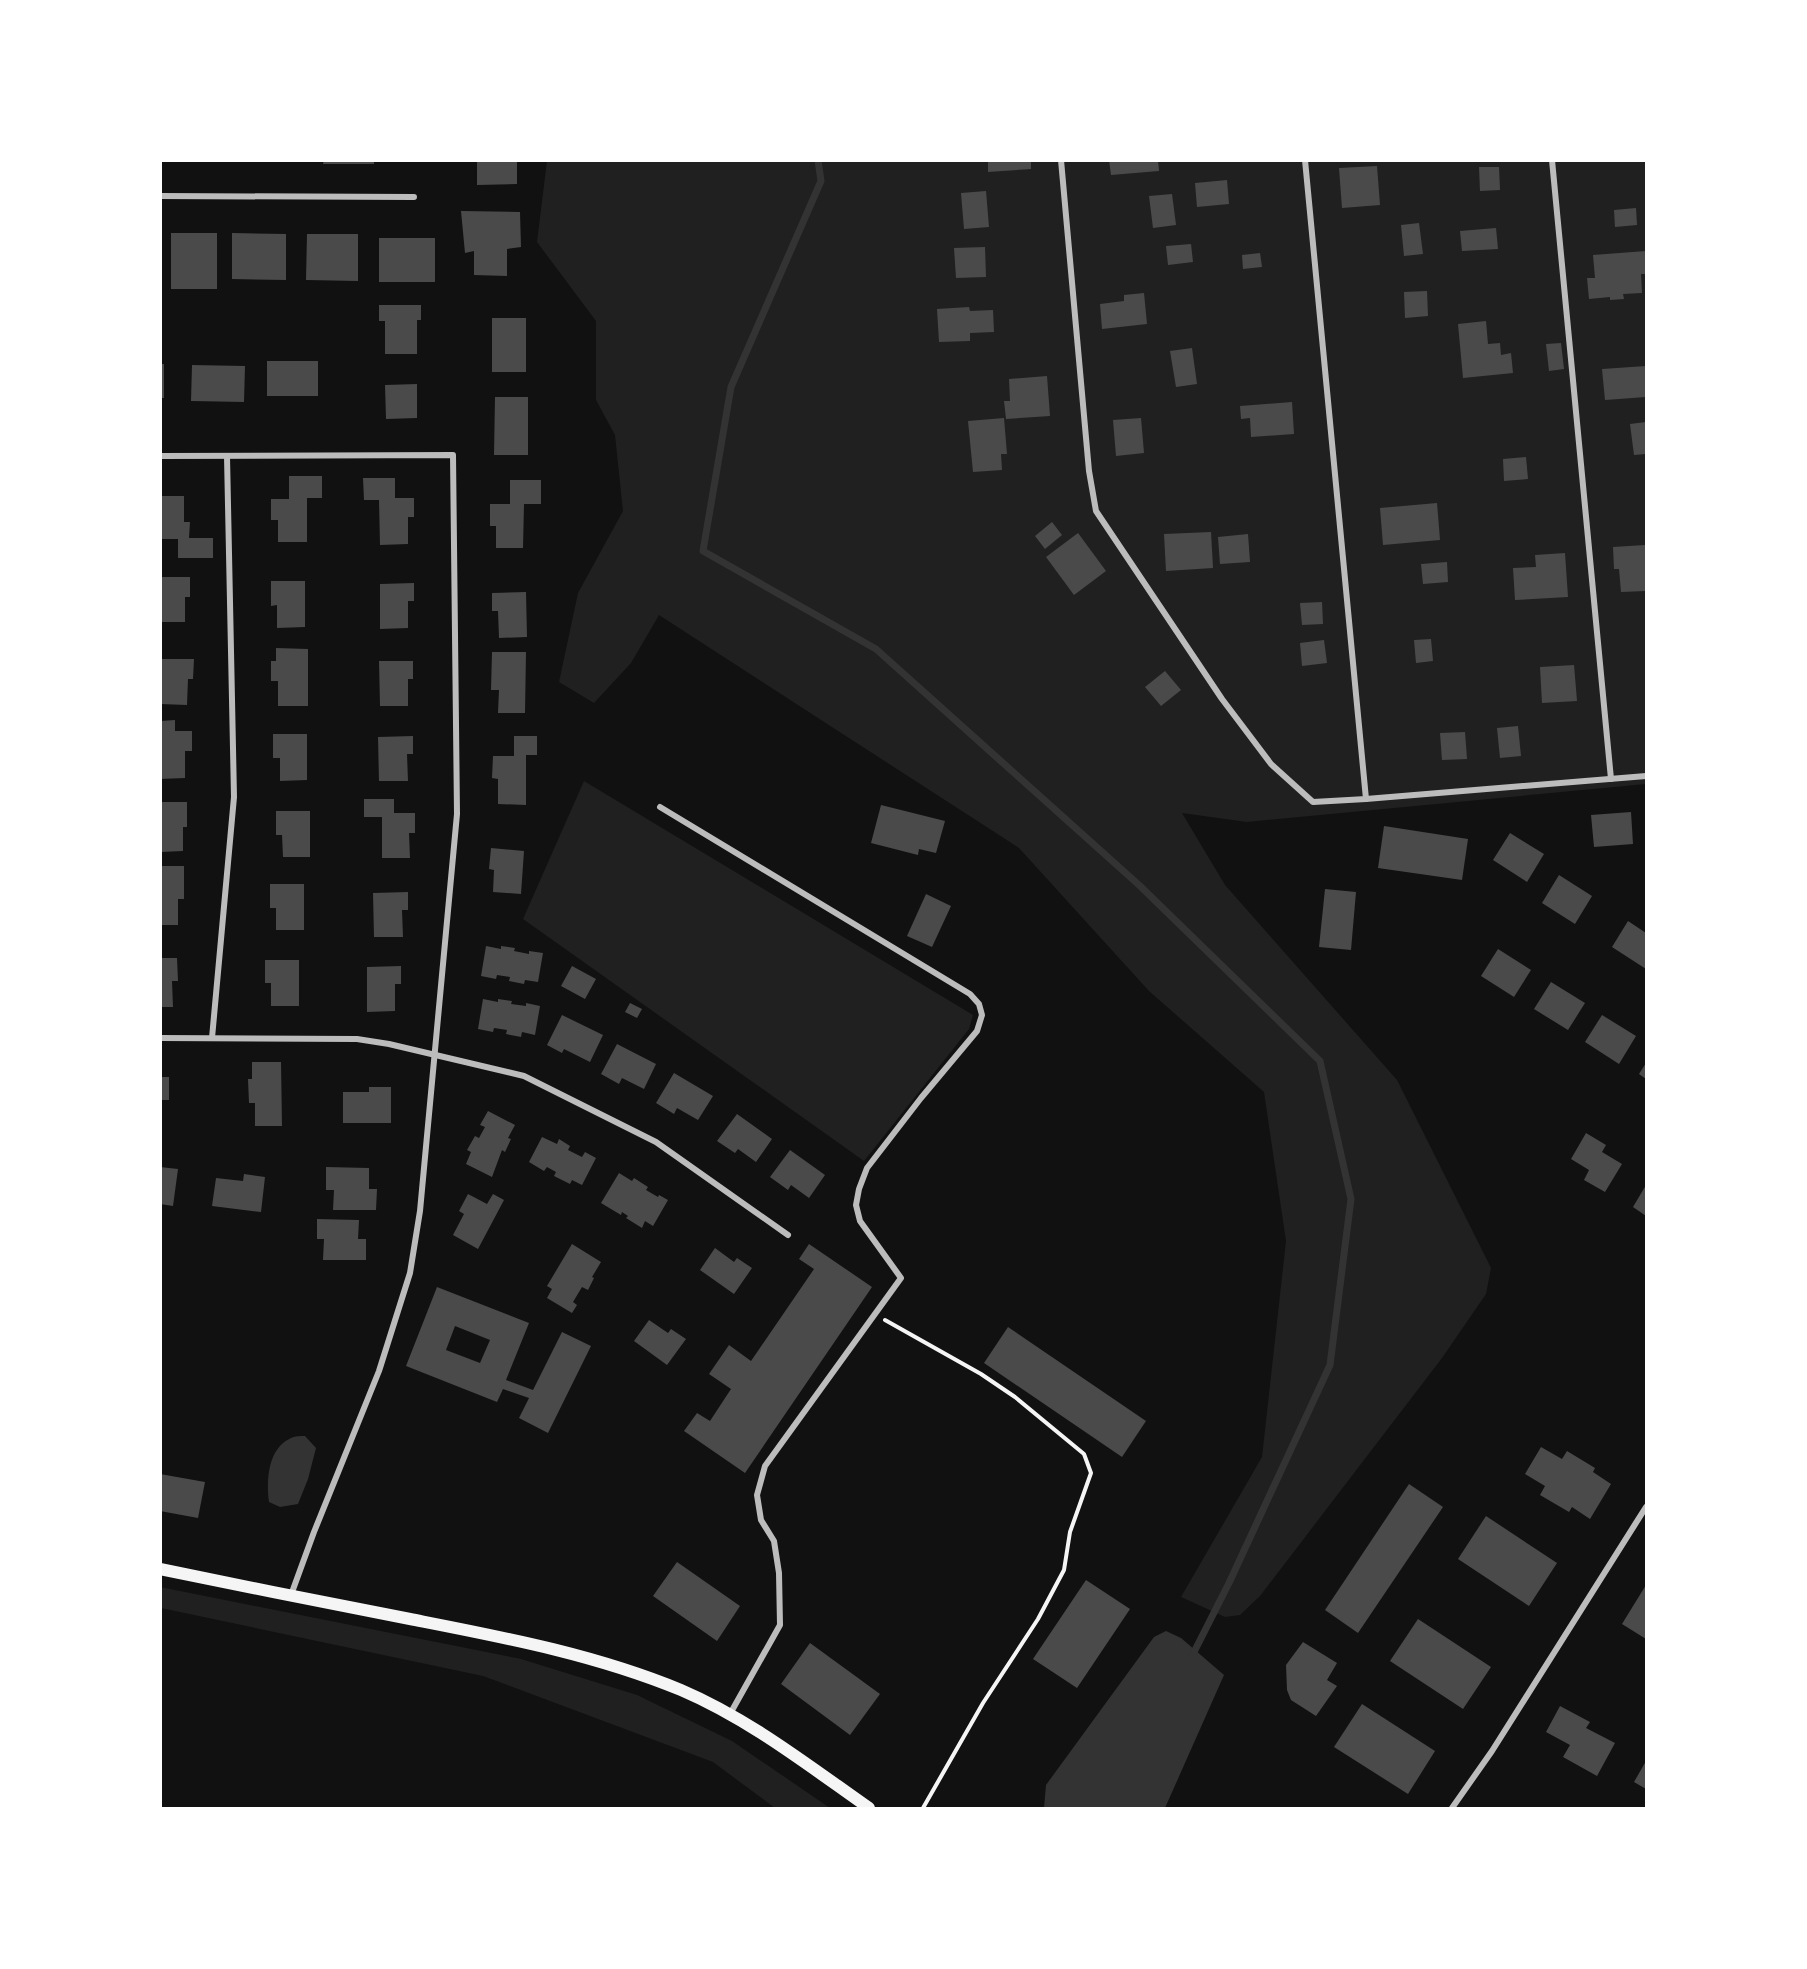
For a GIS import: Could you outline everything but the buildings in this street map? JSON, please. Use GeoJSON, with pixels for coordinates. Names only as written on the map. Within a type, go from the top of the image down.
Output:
{"type":"FeatureCollection","features":[{"type":"Feature","properties":{"kind":"main road"},"geometry":{"type":"LineString","coordinates":[[160,1569],[492,1634],[594,1659],[682,1690],[730,1714],[869,1809]]}},
{"type":"Feature","properties":{"kind":"street"},"geometry":{"type":"LineString","coordinates":[[1060,160],[1089,471],[1096,511],[1222,699],[1271,764],[1313,802],[1647,776]]}},
{"type":"Feature","properties":{"kind":"street"},"geometry":{"type":"LineString","coordinates":[[1305,160],[1366,799]]}},
{"type":"Feature","properties":{"kind":"street"},"geometry":{"type":"LineString","coordinates":[[1552,160],[1611,779]]}},
{"type":"Feature","properties":{"kind":"street"},"geometry":{"type":"LineString","coordinates":[[160,196],[414,197]]}},
{"type":"Feature","properties":{"kind":"street"},"geometry":{"type":"LineString","coordinates":[[160,456],[453,455],[457,814],[420,1211],[410,1273],[379,1371],[290,1595]]}},
{"type":"Feature","properties":{"kind":"street"},"geometry":{"type":"LineString","coordinates":[[212,1038],[234,797],[227,456]]}},
{"type":"Feature","properties":{"kind":"street"},"geometry":{"type":"LineString","coordinates":[[660,807],[970,994],[980,1004],[982,1015],[977,1031],[867,1168],[859,1189],[856,1205],[860,1221],[901,1278],[765,1466],[757,1495],[761,1520],[774,1541],[779,1573],[780,1626],[730,1714]]}},
{"type":"Feature","properties":{"kind":"street"},"geometry":{"type":"LineString","coordinates":[[160,1038],[357,1039],[390,1044],[524,1076],[656,1142],[788,1235]]}},
{"type":"Feature","properties":{"kind":"street"},"geometry":{"type":"LineString","coordinates":[[1452,1809],[1492,1751],[1647,1507]]}},
{"type":"Feature","properties":{"kind":"path"},"geometry":{"type":"LineString","coordinates":[[875,1314],[981,1374],[1015,1397],[1084,1454],[1091,1473],[1070,1532],[1064,1570],[1038,1619],[983,1703],[923,1809]]}},
{"type":"Feature","properties":{"kind":"shaded area"},"geometry":{"type":"Polygon","coordinates":[[[547,161],[1646,161],[1646,784],[1247,822],[1182,813],[1225,885],[1397,1080],[1491,1268],[1486,1294],[1442,1358],[1260,1596],[1240,1615],[1225,1617],[1181,1597],[1262,1457],[1286,1241],[1264,1092],[1149,991],[1019,848],[659,615],[631,663],[594,703],[559,682],[578,593],[623,511],[615,435],[596,400],[596,321],[537,242],[547,161]]]}},
{"type":"Feature","properties":{"kind":"shaded area"},"geometry":{"type":"Polygon","coordinates":[[[584,781],[973,1015],[969,1029],[864,1161],[523,919],[584,781]]]}},
{"type":"Feature","properties":{"kind":"shaded area"},"geometry":{"type":"Polygon","coordinates":[[[305,1436],[316,1448],[308,1479],[298,1504],[280,1507],[269,1502],[268,1484],[273,1457],[283,1443],[293,1437],[305,1436]]]}},
{"type":"Feature","properties":{"kind":"shaded area"},"geometry":{"type":"Polygon","coordinates":[[[160,1587],[521,1659],[637,1695],[732,1741],[830,1808],[775,1808],[713,1762],[483,1676],[161,1608],[160,1587]]]}},
{"type":"Feature","properties":{"kind":"shaded area"},"geometry":{"type":"Polygon","coordinates":[[[1166,1631],[1181,1638],[1224,1675],[1165,1808],[1044,1808],[1046,1785],[1154,1637],[1166,1631]]]}},
{"type":"Feature","properties":{"kind":"waterway"},"geometry":{"type":"LineString","coordinates":[[818,160],[821,181],[731,387],[703,551],[876,649],[1139,885],[1320,1061],[1351,1199],[1330,1365],[1229,1583],[1192,1656]]}}]}
